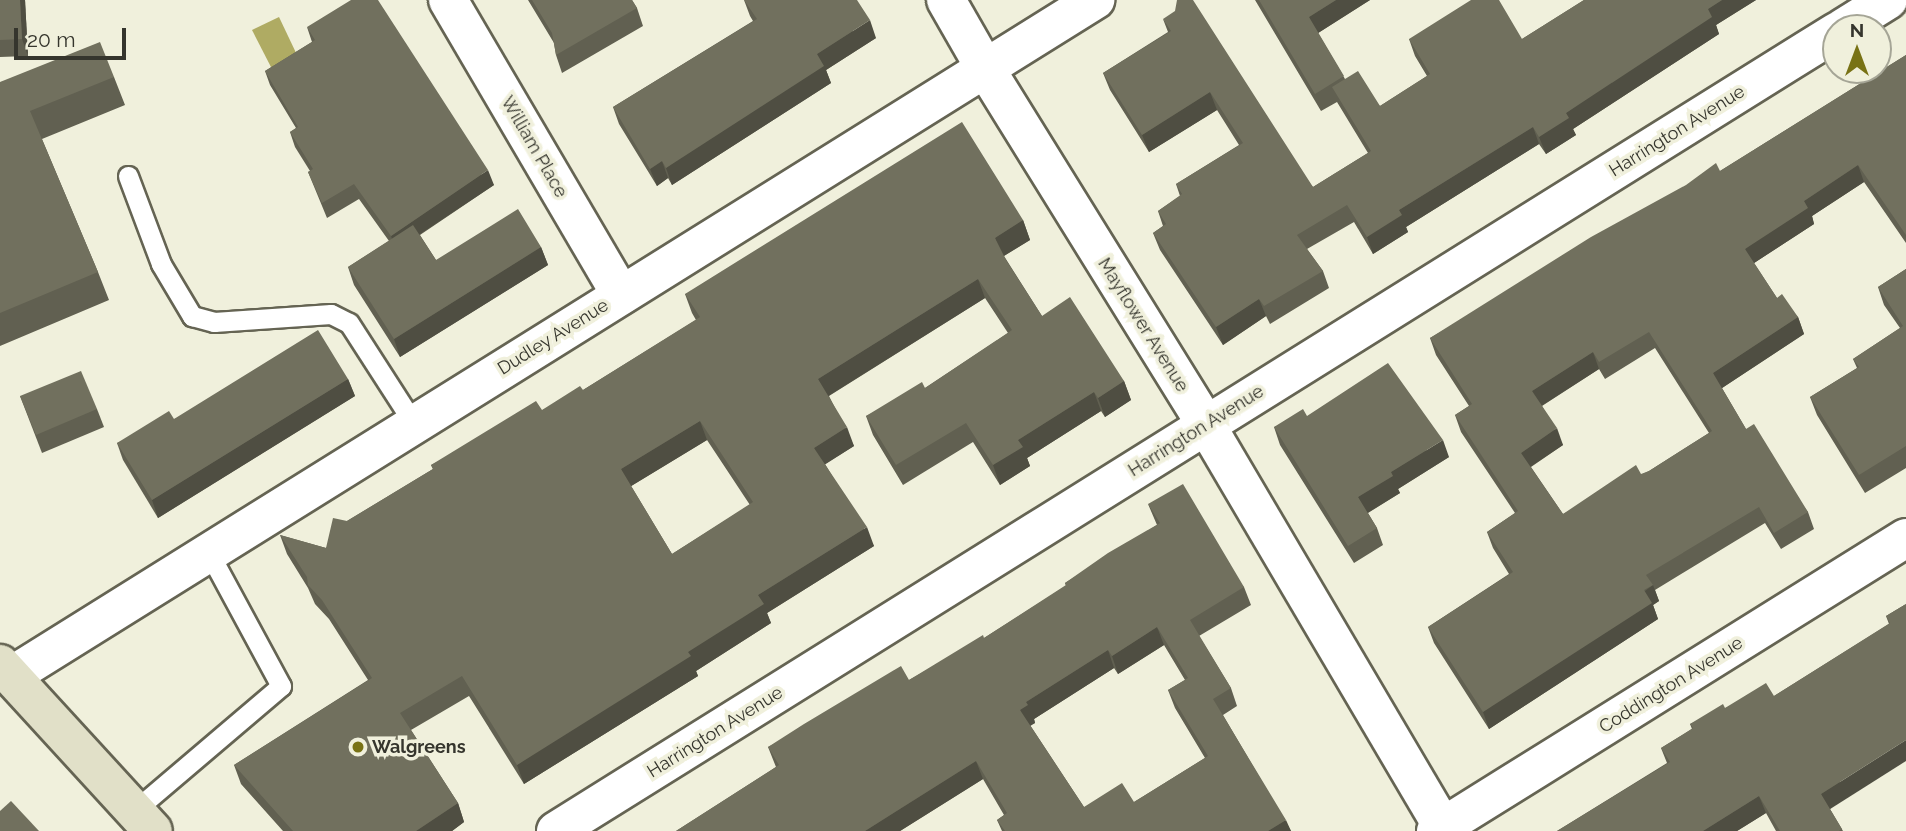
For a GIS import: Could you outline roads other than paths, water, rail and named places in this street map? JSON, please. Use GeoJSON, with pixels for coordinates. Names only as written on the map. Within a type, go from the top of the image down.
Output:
{"type":"FeatureCollection","features":[{"type":"Feature","properties":{"kind":"main road"},"geometry":{"type":"LineString","coordinates":[[6,670],[144,821]]}},
{"type":"Feature","properties":{"kind":"street","name":"William Place"},"geometry":{"type":"LineString","coordinates":[[447,0],[621,295]]}},
{"type":"Feature","properties":{"kind":"street","name":"Mayflower Avenue"},"geometry":{"type":"LineString","coordinates":[[946,0],[985,68],[1206,425],[1442,830]]}},
{"type":"Feature","properties":{"kind":"street","name":"Dudley Avenue"},"geometry":{"type":"LineString","coordinates":[[6,670],[209,553],[1095,0]]}},
{"type":"Feature","properties":{"kind":"street"},"geometry":{"type":"LineString","coordinates":[[1866,14],[1888,0]]}},
{"type":"Feature","properties":{"kind":"street","name":"Harrington Avenue"},"geometry":{"type":"LineString","coordinates":[[556,831],[1822,41]]}},
{"type":"Feature","properties":{"kind":"street","name":"Coddington Avenue"},"geometry":{"type":"LineString","coordinates":[[1442,830],[1906,538]]}},
{"type":"Feature","properties":{"kind":"lane"},"geometry":{"type":"LineString","coordinates":[[128,176],[161,264],[192,316],[214,322],[331,314],[349,323],[414,424]]}},
{"type":"Feature","properties":{"kind":"lane"},"geometry":{"type":"LineString","coordinates":[[144,821],[281,686],[209,553]]}},
{"type":"Feature","properties":{"kind":"place","name":"Walgreens"},"geometry":{"type":"Point","coordinates":[358,747]}}]}
